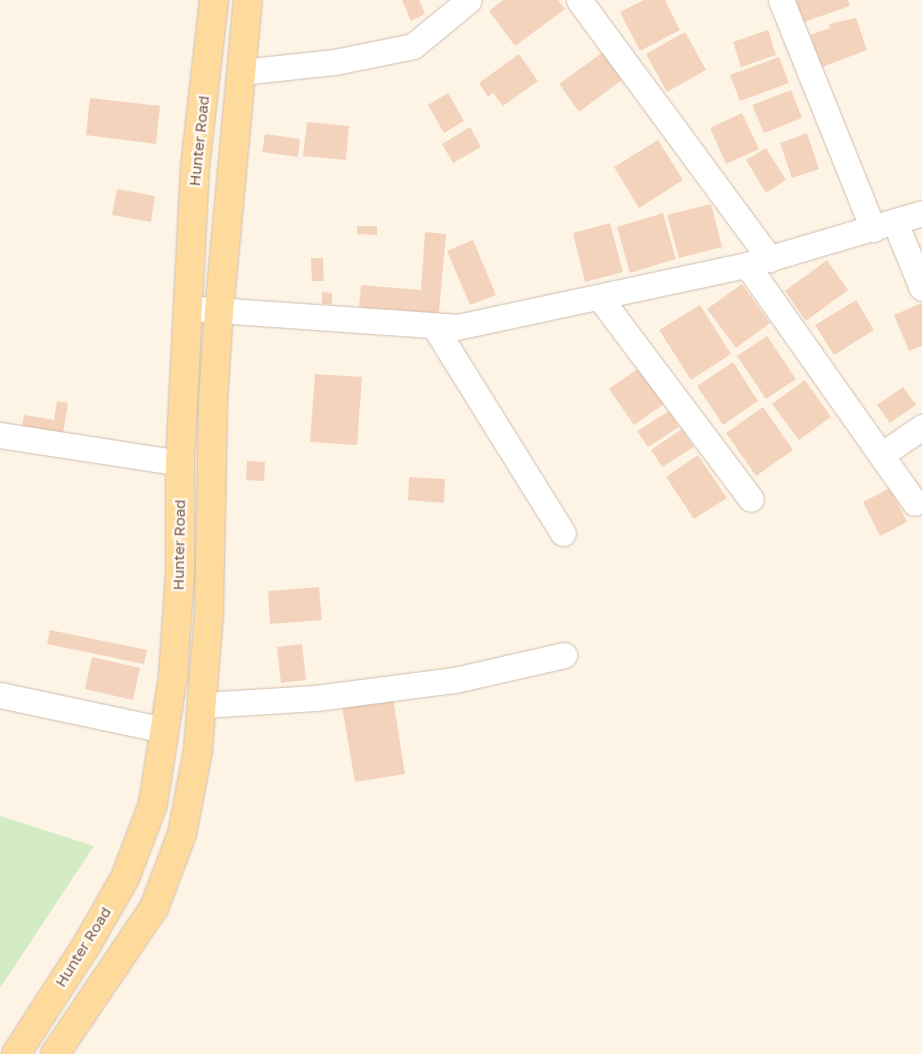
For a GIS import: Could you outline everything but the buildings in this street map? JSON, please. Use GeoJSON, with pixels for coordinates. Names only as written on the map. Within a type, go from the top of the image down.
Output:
{"type":"FeatureCollection","features":[{"type":"Feature","properties":{"kind":"main road","name":"Hunter Road"},"geometry":{"type":"LineString","coordinates":[[16,1054],[86,946],[125,878],[153,804],[173,678],[180,571],[180,463],[195,167],[214,0]]}},
{"type":"Feature","properties":{"kind":"main road","name":"Hunter Road"},"geometry":{"type":"LineString","coordinates":[[55,1054],[154,908],[171,870],[189,797],[203,705],[219,311],[248,0]]}},
{"type":"Feature","properties":{"kind":"street"},"geometry":{"type":"LineString","coordinates":[[241,72],[335,62],[413,46],[469,0]]}},
{"type":"Feature","properties":{"kind":"street"},"geometry":{"type":"LineString","coordinates":[[579,0],[758,262],[881,455],[915,503]]}},
{"type":"Feature","properties":{"kind":"street"},"geometry":{"type":"LineString","coordinates":[[781,0],[884,226],[922,288]]}},
{"type":"Feature","properties":{"kind":"street"},"geometry":{"type":"LineString","coordinates":[[188,308],[457,327],[600,298],[758,262],[884,226],[922,213]]}},
{"type":"Feature","properties":{"kind":"street"},"geometry":{"type":"LineString","coordinates":[[600,298],[751,499]]}},
{"type":"Feature","properties":{"kind":"street"},"geometry":{"type":"LineString","coordinates":[[434,326],[563,533]]}},
{"type":"Feature","properties":{"kind":"street"},"geometry":{"type":"LineString","coordinates":[[881,455],[922,427]]}},
{"type":"Feature","properties":{"kind":"street"},"geometry":{"type":"LineString","coordinates":[[0,435],[180,463]]}},
{"type":"Feature","properties":{"kind":"street"},"geometry":{"type":"LineString","coordinates":[[203,705],[316,698],[455,680],[564,655]]}},
{"type":"Feature","properties":{"kind":"street"},"geometry":{"type":"LineString","coordinates":[[0,695],[164,730]]}},
{"type":"Feature","properties":{"kind":"green space"},"geometry":{"type":"Polygon","coordinates":[[[0,816],[94,846],[0,988],[0,816]]]}}]}
